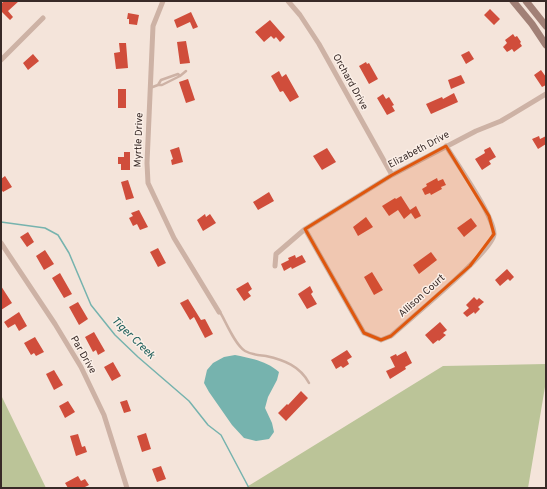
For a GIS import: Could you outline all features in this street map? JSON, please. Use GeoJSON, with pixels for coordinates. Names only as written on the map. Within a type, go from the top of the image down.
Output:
{"type":"FeatureCollection","features":[{"type":"Feature","properties":{"kind":"main road"},"geometry":{"type":"LineString","coordinates":[[513,1],[532,24],[546,45]]}},
{"type":"Feature","properties":{"kind":"main road"},"geometry":{"type":"LineString","coordinates":[[526,1],[546,26]]}},
{"type":"Feature","properties":{"kind":"street","name":"Myrtle Drive"},"geometry":{"type":"LineString","coordinates":[[163,1],[153,26],[147,163],[148,183],[174,238],[219,312]]}},
{"type":"Feature","properties":{"kind":"street","name":"Orchard Drive"},"geometry":{"type":"LineString","coordinates":[[288,1],[300,15],[319,44],[392,175]]}},
{"type":"Feature","properties":{"kind":"street"},"geometry":{"type":"LineString","coordinates":[[1,60],[43,18]]}},
{"type":"Feature","properties":{"kind":"street","name":"Elizabeth Drive"},"geometry":{"type":"LineString","coordinates":[[275,266],[276,254],[305,230],[392,175],[476,131],[501,121],[546,94]]}},
{"type":"Feature","properties":{"kind":"street","name":"Allison Court"},"geometry":{"type":"LineString","coordinates":[[305,230],[364,333],[381,340],[391,336],[470,266],[491,241],[494,234],[489,216],[446,146]]}},
{"type":"Feature","properties":{"kind":"street","name":"Par Drive"},"geometry":{"type":"LineString","coordinates":[[1,243],[55,324],[81,367],[104,415],[128,488]]}},
{"type":"Feature","properties":{"kind":"lane"},"geometry":{"type":"LineString","coordinates":[[150,88],[158,85],[161,80],[178,74],[180,76],[186,71]]}},
{"type":"Feature","properties":{"kind":"lane"},"geometry":{"type":"LineString","coordinates":[[219,312],[244,350],[252,354],[266,356],[295,366],[309,383]]}},
{"type":"Feature","properties":{"kind":"highlighted area"},"geometry":{"type":"Polygon","coordinates":[[[446,146],[489,216],[494,234],[470,266],[391,336],[381,340],[364,333],[305,229],[392,175],[446,146]]]}},
{"type":"Feature","properties":{"kind":"green space"},"geometry":{"type":"Polygon","coordinates":[[[546,364],[546,381],[528,488],[245,488],[443,366],[546,364]]]}},
{"type":"Feature","properties":{"kind":"green space"},"geometry":{"type":"Polygon","coordinates":[[[1,395],[46,488],[1,488],[1,395]]]}},
{"type":"Feature","properties":{"kind":"water"},"geometry":{"type":"Polygon","coordinates":[[[235,355],[264,363],[279,372],[265,408],[272,423],[274,432],[269,439],[256,441],[244,438],[232,425],[204,383],[207,370],[213,363],[224,357],[235,355]]]}},
{"type":"Feature","properties":{"kind":"building"},"geometry":{"type":"Polygon","coordinates":[[[4,1],[19,1],[8,11],[13,17],[10,20],[1,11],[1,4],[4,1]]]}},
{"type":"Feature","properties":{"kind":"building"},"geometry":{"type":"Polygon","coordinates":[[[490,9],[500,19],[494,25],[484,15],[490,9]]]}},
{"type":"Feature","properties":{"kind":"building"},"geometry":{"type":"Polygon","coordinates":[[[191,12],[198,27],[193,29],[190,22],[177,28],[174,20],[191,12]]]}},
{"type":"Feature","properties":{"kind":"building"},"geometry":{"type":"Polygon","coordinates":[[[128,13],[139,15],[137,25],[129,24],[129,19],[127,19],[128,13]]]}},
{"type":"Feature","properties":{"kind":"building"},"geometry":{"type":"Polygon","coordinates":[[[270,20],[285,37],[280,42],[276,37],[274,39],[271,36],[264,42],[255,32],[270,20]]]}},
{"type":"Feature","properties":{"kind":"building"},"geometry":{"type":"Polygon","coordinates":[[[513,34],[515,37],[517,36],[522,46],[514,52],[512,49],[507,52],[503,47],[507,43],[505,40],[513,34]]]}},
{"type":"Feature","properties":{"kind":"building"},"geometry":{"type":"Polygon","coordinates":[[[186,41],[190,63],[180,64],[177,42],[186,41]]]}},
{"type":"Feature","properties":{"kind":"building"},"geometry":{"type":"Polygon","coordinates":[[[119,43],[126,43],[128,68],[116,69],[114,53],[120,52],[119,43]]]}},
{"type":"Feature","properties":{"kind":"building"},"geometry":{"type":"Polygon","coordinates":[[[469,51],[474,59],[466,64],[461,55],[469,51]]]}},
{"type":"Feature","properties":{"kind":"building"},"geometry":{"type":"Polygon","coordinates":[[[33,54],[39,61],[28,70],[23,63],[33,54]]]}},
{"type":"Feature","properties":{"kind":"building"},"geometry":{"type":"Polygon","coordinates":[[[366,62],[367,64],[369,63],[378,79],[369,84],[359,66],[366,62]]]}},
{"type":"Feature","properties":{"kind":"building"},"geometry":{"type":"Polygon","coordinates":[[[541,70],[546,77],[546,85],[542,87],[534,75],[541,70]]]}},
{"type":"Feature","properties":{"kind":"building"},"geometry":{"type":"Polygon","coordinates":[[[279,71],[282,77],[286,74],[299,97],[290,102],[283,91],[280,92],[271,76],[279,71]]]}},
{"type":"Feature","properties":{"kind":"building"},"geometry":{"type":"Polygon","coordinates":[[[461,75],[465,83],[451,89],[448,80],[461,75]]]}},
{"type":"Feature","properties":{"kind":"building"},"geometry":{"type":"Polygon","coordinates":[[[188,79],[195,100],[186,103],[179,82],[188,79]]]}},
{"type":"Feature","properties":{"kind":"building"},"geometry":{"type":"Polygon","coordinates":[[[118,89],[126,89],[126,108],[118,108],[118,89]]]}},
{"type":"Feature","properties":{"kind":"building"},"geometry":{"type":"Polygon","coordinates":[[[454,93],[458,102],[431,114],[426,104],[442,97],[443,99],[454,93]]]}},
{"type":"Feature","properties":{"kind":"building"},"geometry":{"type":"Polygon","coordinates":[[[383,94],[386,99],[389,97],[394,105],[392,106],[395,111],[387,115],[377,98],[383,94]]]}},
{"type":"Feature","properties":{"kind":"building"},"geometry":{"type":"Polygon","coordinates":[[[539,136],[540,139],[546,136],[546,144],[538,149],[532,139],[539,136]]]}},
{"type":"Feature","properties":{"kind":"building"},"geometry":{"type":"Polygon","coordinates":[[[179,147],[183,162],[172,165],[171,160],[173,159],[170,150],[179,147]]]}},
{"type":"Feature","properties":{"kind":"building"},"geometry":{"type":"Polygon","coordinates":[[[490,147],[496,157],[489,161],[491,164],[482,170],[475,159],[485,153],[484,150],[490,147]]]}},
{"type":"Feature","properties":{"kind":"building"},"geometry":{"type":"Polygon","coordinates":[[[327,148],[336,162],[322,170],[313,156],[327,148]]]}},
{"type":"Feature","properties":{"kind":"building"},"geometry":{"type":"Polygon","coordinates":[[[124,152],[130,152],[130,170],[121,170],[121,164],[118,164],[118,157],[124,157],[124,152]]]}},
{"type":"Feature","properties":{"kind":"building"},"geometry":{"type":"Polygon","coordinates":[[[5,176],[12,187],[3,192],[1,189],[1,179],[5,176]]]}},
{"type":"Feature","properties":{"kind":"building"},"geometry":{"type":"Polygon","coordinates":[[[437,178],[438,181],[443,179],[446,185],[431,195],[430,193],[425,195],[422,189],[427,186],[426,184],[437,178]]]}},
{"type":"Feature","properties":{"kind":"building"},"geometry":{"type":"Polygon","coordinates":[[[128,180],[134,198],[126,200],[121,182],[128,180]]]}},
{"type":"Feature","properties":{"kind":"building"},"geometry":{"type":"Polygon","coordinates":[[[269,192],[274,201],[258,210],[253,202],[269,192]]]}},
{"type":"Feature","properties":{"kind":"building"},"geometry":{"type":"Polygon","coordinates":[[[401,196],[410,210],[416,206],[421,216],[415,219],[411,213],[404,219],[398,210],[389,216],[382,206],[401,196]]]}},
{"type":"Feature","properties":{"kind":"building"},"geometry":{"type":"Polygon","coordinates":[[[139,210],[148,227],[140,230],[137,224],[133,226],[129,218],[133,216],[131,213],[139,210]]]}},
{"type":"Feature","properties":{"kind":"building"},"geometry":{"type":"Polygon","coordinates":[[[205,214],[206,217],[210,214],[216,223],[203,231],[197,220],[205,214]]]}},
{"type":"Feature","properties":{"kind":"building"},"geometry":{"type":"Polygon","coordinates":[[[366,217],[373,227],[358,236],[353,227],[366,217]]]}},
{"type":"Feature","properties":{"kind":"building"},"geometry":{"type":"Polygon","coordinates":[[[471,218],[477,226],[464,237],[457,228],[471,218]]]}},
{"type":"Feature","properties":{"kind":"building"},"geometry":{"type":"Polygon","coordinates":[[[28,232],[34,242],[27,247],[20,237],[28,232]]]}},
{"type":"Feature","properties":{"kind":"building"},"geometry":{"type":"Polygon","coordinates":[[[158,248],[166,263],[158,267],[150,252],[158,248]]]}},
{"type":"Feature","properties":{"kind":"building"},"geometry":{"type":"Polygon","coordinates":[[[45,250],[54,264],[44,270],[36,256],[45,250]]]}},
{"type":"Feature","properties":{"kind":"building"},"geometry":{"type":"Polygon","coordinates":[[[431,252],[437,260],[419,274],[413,265],[431,252]]]}},
{"type":"Feature","properties":{"kind":"building"},"geometry":{"type":"Polygon","coordinates":[[[295,255],[296,258],[302,255],[306,262],[284,271],[281,264],[289,260],[288,258],[295,255]]]}},
{"type":"Feature","properties":{"kind":"building"},"geometry":{"type":"Polygon","coordinates":[[[507,269],[514,277],[510,281],[508,279],[500,286],[495,280],[507,269]]]}},
{"type":"Feature","properties":{"kind":"building"},"geometry":{"type":"Polygon","coordinates":[[[372,272],[383,290],[374,295],[364,277],[372,272]]]}},
{"type":"Feature","properties":{"kind":"building"},"geometry":{"type":"Polygon","coordinates":[[[60,273],[72,294],[64,298],[52,278],[60,273]]]}},
{"type":"Feature","properties":{"kind":"building"},"geometry":{"type":"Polygon","coordinates":[[[248,282],[252,289],[248,292],[251,296],[244,301],[236,289],[248,282]]]}},
{"type":"Feature","properties":{"kind":"building"},"geometry":{"type":"Polygon","coordinates":[[[1,286],[12,303],[1,310],[1,286]]]}},
{"type":"Feature","properties":{"kind":"building"},"geometry":{"type":"Polygon","coordinates":[[[310,286],[313,292],[311,294],[317,304],[307,309],[298,294],[310,286]]]}},
{"type":"Feature","properties":{"kind":"building"},"geometry":{"type":"Polygon","coordinates":[[[474,297],[477,300],[479,298],[484,302],[478,307],[480,309],[475,314],[474,312],[467,317],[463,313],[469,308],[466,305],[474,297]]]}},
{"type":"Feature","properties":{"kind":"building"},"geometry":{"type":"Polygon","coordinates":[[[188,299],[201,320],[205,319],[213,334],[205,338],[194,317],[190,320],[180,303],[188,299]]]}},
{"type":"Feature","properties":{"kind":"building"},"geometry":{"type":"Polygon","coordinates":[[[78,302],[88,319],[79,325],[69,307],[78,302]]]}},
{"type":"Feature","properties":{"kind":"building"},"geometry":{"type":"Polygon","coordinates":[[[19,312],[27,326],[19,331],[15,324],[8,328],[4,322],[19,312]]]}},
{"type":"Feature","properties":{"kind":"building"},"geometry":{"type":"Polygon","coordinates":[[[440,322],[447,330],[443,333],[446,335],[433,344],[425,335],[440,322]]]}},
{"type":"Feature","properties":{"kind":"building"},"geometry":{"type":"Polygon","coordinates":[[[94,332],[105,351],[98,355],[96,350],[93,352],[85,337],[94,332]]]}},
{"type":"Feature","properties":{"kind":"building"},"geometry":{"type":"Polygon","coordinates":[[[35,337],[44,352],[36,356],[34,353],[31,355],[24,343],[35,337]]]}},
{"type":"Feature","properties":{"kind":"building"},"geometry":{"type":"Polygon","coordinates":[[[347,350],[352,357],[347,360],[349,364],[343,368],[341,366],[336,369],[331,360],[347,350]]]}},
{"type":"Feature","properties":{"kind":"building"},"geometry":{"type":"Polygon","coordinates":[[[406,351],[412,363],[405,367],[406,369],[390,379],[386,371],[395,367],[390,357],[396,354],[397,356],[406,351]]]}},
{"type":"Feature","properties":{"kind":"building"},"geometry":{"type":"Polygon","coordinates":[[[113,362],[121,376],[112,381],[104,367],[113,362]]]}},
{"type":"Feature","properties":{"kind":"building"},"geometry":{"type":"Polygon","coordinates":[[[54,370],[63,385],[54,390],[46,374],[54,370]]]}},
{"type":"Feature","properties":{"kind":"building"},"geometry":{"type":"Polygon","coordinates":[[[301,391],[308,398],[286,421],[278,413],[301,391]]]}},
{"type":"Feature","properties":{"kind":"building"},"geometry":{"type":"Polygon","coordinates":[[[127,400],[131,411],[124,413],[120,402],[127,400]]]}},
{"type":"Feature","properties":{"kind":"building"},"geometry":{"type":"Polygon","coordinates":[[[68,401],[75,412],[65,418],[59,406],[68,401]]]}},
{"type":"Feature","properties":{"kind":"building"},"geometry":{"type":"Polygon","coordinates":[[[146,433],[151,449],[142,452],[137,436],[146,433]]]}},
{"type":"Feature","properties":{"kind":"building"},"geometry":{"type":"Polygon","coordinates":[[[78,434],[82,447],[85,446],[87,452],[76,456],[70,436],[78,434]]]}},
{"type":"Feature","properties":{"kind":"building"},"geometry":{"type":"Polygon","coordinates":[[[161,466],[166,479],[157,482],[152,469],[161,466]]]}},
{"type":"Feature","properties":{"kind":"building"},"geometry":{"type":"Polygon","coordinates":[[[78,476],[81,481],[85,479],[89,485],[83,488],[68,488],[65,483],[78,476]]]}},
{"type":"Feature","properties":{"kind":"waterway","name":"Tiger Creek"},"geometry":{"type":"LineString","coordinates":[[1,222],[45,228],[58,235],[69,253],[91,305],[115,335],[189,401],[208,425],[221,435],[249,488]]}}]}
